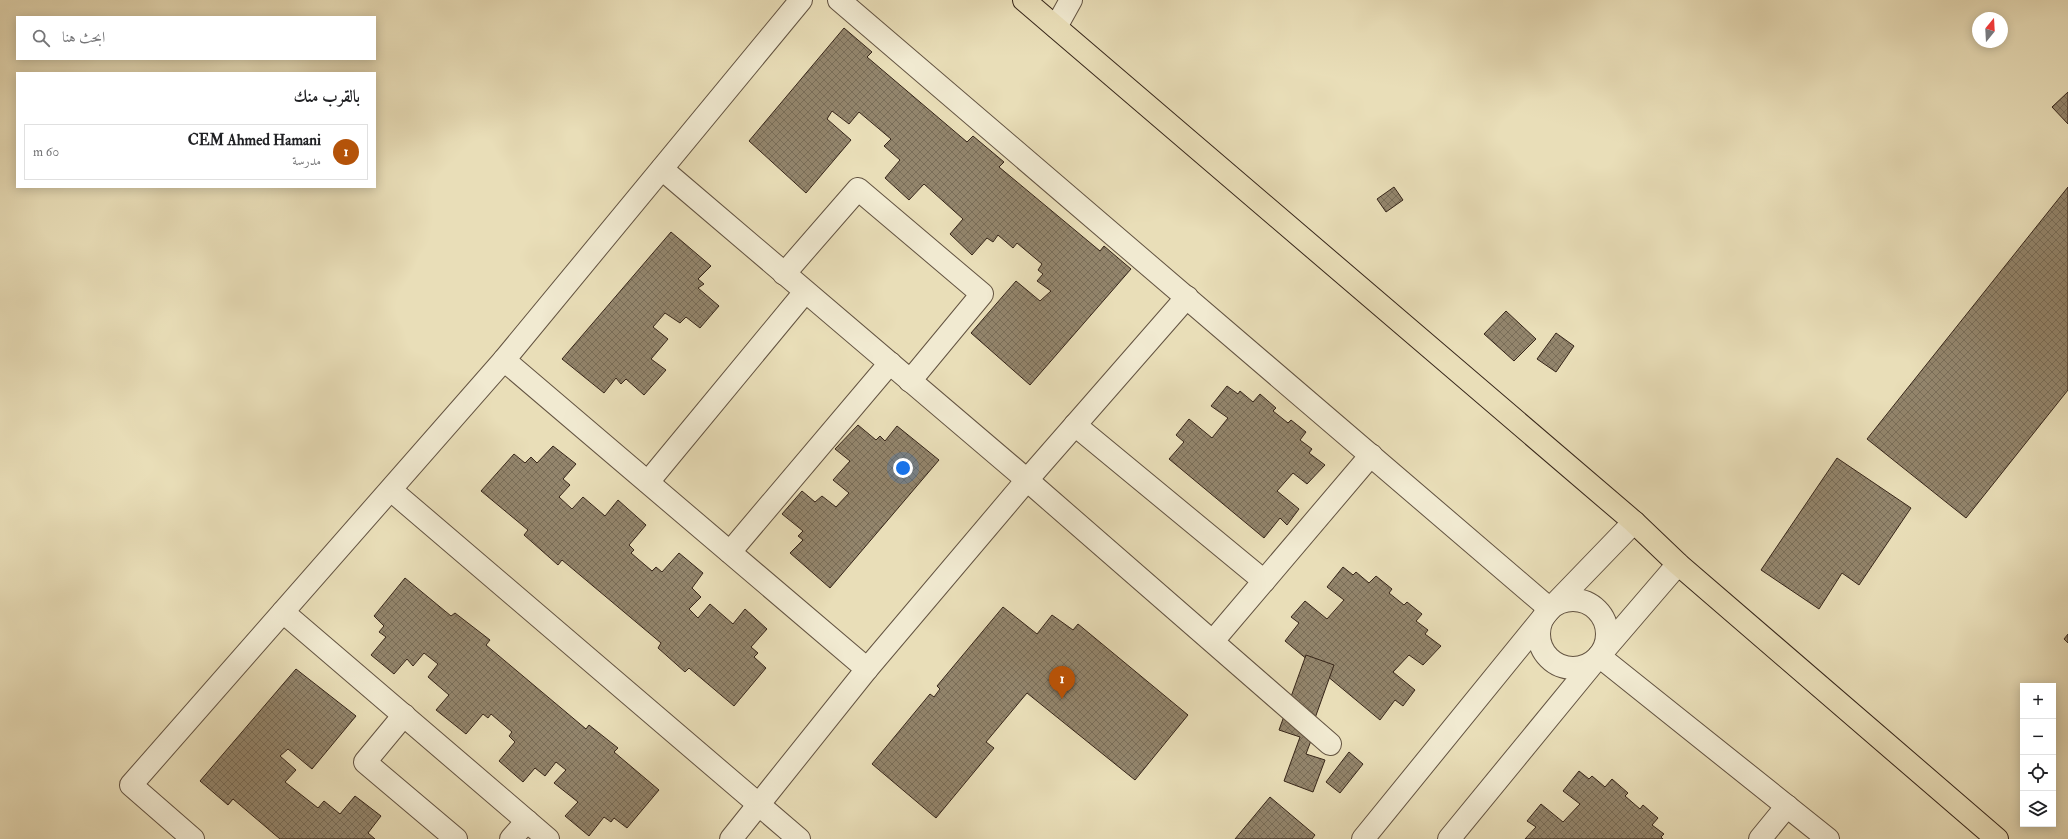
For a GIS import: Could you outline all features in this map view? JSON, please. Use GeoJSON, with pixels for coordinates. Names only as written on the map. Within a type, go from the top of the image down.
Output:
{"type":"FeatureCollection","features":[{"type":"Feature","properties":{"kind":"main road"},"geometry":{"type":"LineString","coordinates":[[1024,0],[1634,522],[1678,564],[1997,839]]}},
{"type":"Feature","properties":{"kind":"street"},"geometry":{"type":"LineString","coordinates":[[193,839],[132,785],[504,360],[801,0]]}},
{"type":"Feature","properties":{"kind":"street"},"geometry":{"type":"LineString","coordinates":[[840,0],[1550,609]]}},
{"type":"Feature","properties":{"kind":"street"},"geometry":{"type":"LineString","coordinates":[[1056,27],[1071,0]]}},
{"type":"Feature","properties":{"kind":"street"},"geometry":{"type":"LineString","coordinates":[[662,169],[1027,480],[1330,744]]}},
{"type":"Feature","properties":{"kind":"street"},"geometry":{"type":"LineString","coordinates":[[784,274],[858,188],[982,294],[910,381]]}},
{"type":"Feature","properties":{"kind":"street"},"geometry":{"type":"LineString","coordinates":[[648,482],[805,292]]}},
{"type":"Feature","properties":{"kind":"street"},"geometry":{"type":"LineString","coordinates":[[731,839],[759,806],[867,669],[1027,480],[1187,297]]}},
{"type":"Feature","properties":{"kind":"street"},"geometry":{"type":"LineString","coordinates":[[504,360],[867,669]]}},
{"type":"Feature","properties":{"kind":"street"},"geometry":{"type":"LineString","coordinates":[[730,552],[890,364]]}},
{"type":"Feature","properties":{"kind":"street"},"geometry":{"type":"LineString","coordinates":[[1075,426],[1264,581]]}},
{"type":"Feature","properties":{"kind":"street"},"geometry":{"type":"LineString","coordinates":[[1213,641],[1371,455]]}},
{"type":"Feature","properties":{"kind":"street"},"geometry":{"type":"LineString","coordinates":[[391,490],[799,839]]}},
{"type":"Feature","properties":{"kind":"street"},"geometry":{"type":"LineString","coordinates":[[1363,839],[1550,609],[1634,522]]}},
{"type":"Feature","properties":{"kind":"street"},"geometry":{"type":"LineString","coordinates":[[1449,839],[1599,656],[1678,564]]}},
{"type":"Feature","properties":{"kind":"street"},"geometry":{"type":"LineString","coordinates":[[1570,600],[1581,601],[1592,606],[1600,614],[1606,624],[1607,636],[1604,647],[1599,656],[1590,664],[1580,668],[1569,668],[1549,659],[1541,645],[1539,629],[1542,619],[1550,609],[1558,604],[1570,600]]}},
{"type":"Feature","properties":{"kind":"street"},"geometry":{"type":"LineString","coordinates":[[283,612],[548,839]]}},
{"type":"Feature","properties":{"kind":"street"},"geometry":{"type":"LineString","coordinates":[[1599,656],[1828,839]]}},
{"type":"Feature","properties":{"kind":"street"},"geometry":{"type":"LineString","coordinates":[[404,715],[365,762],[456,839]]}},
{"type":"Feature","properties":{"kind":"street"},"geometry":{"type":"LineString","coordinates":[[1760,839],[1786,806]]}},
{"type":"Feature","properties":{"kind":"street"},"geometry":{"type":"LineString","coordinates":[[511,839],[527,821]]}},
{"type":"Feature","properties":{"kind":"building"},"geometry":{"type":"Polygon","coordinates":[[[844,28],[872,52],[867,57],[967,142],[973,136],[1004,162],[999,167],[1100,251],[1104,246],[1131,269],[1030,385],[971,333],[1016,281],[1040,301],[1051,291],[1037,281],[1043,274],[1038,270],[1042,264],[1017,243],[1013,248],[998,235],[993,242],[987,238],[972,255],[950,234],[963,219],[924,184],[909,200],[885,178],[900,160],[884,146],[891,139],[859,112],[849,124],[832,111],[827,119],[851,140],[806,193],[749,141],[844,28]]]}},
{"type":"Feature","properties":{"kind":"building"},"geometry":{"type":"Polygon","coordinates":[[[2068,92],[2068,124],[2052,107],[2068,92]]]}},
{"type":"Feature","properties":{"kind":"building"},"geometry":{"type":"Polygon","coordinates":[[[1394,187],[1403,200],[1386,212],[1377,199],[1394,187]]]}},
{"type":"Feature","properties":{"kind":"building"},"geometry":{"type":"Polygon","coordinates":[[[2068,187],[2068,390],[1966,518],[1867,439],[2068,187]]]}},
{"type":"Feature","properties":{"kind":"building"},"geometry":{"type":"Polygon","coordinates":[[[671,232],[711,266],[698,279],[704,284],[698,288],[719,306],[700,328],[686,317],[680,323],[665,313],[653,327],[668,339],[651,359],[666,370],[644,395],[626,379],[621,384],[616,378],[604,393],[562,359],[671,232]]]}},
{"type":"Feature","properties":{"kind":"building"},"geometry":{"type":"Polygon","coordinates":[[[1506,311],[1536,339],[1514,361],[1484,334],[1506,311]]]}},
{"type":"Feature","properties":{"kind":"building"},"geometry":{"type":"Polygon","coordinates":[[[1556,333],[1574,346],[1556,372],[1537,359],[1556,333]]]}},
{"type":"Feature","properties":{"kind":"building"},"geometry":{"type":"Polygon","coordinates":[[[1227,386],[1238,394],[1240,391],[1253,402],[1260,394],[1276,408],[1273,411],[1288,423],[1291,420],[1306,432],[1300,440],[1312,449],[1309,453],[1325,465],[1307,484],[1293,473],[1277,491],[1299,509],[1287,525],[1280,518],[1264,538],[1169,459],[1184,442],[1176,435],[1189,419],[1212,438],[1228,418],[1211,406],[1227,386]]]}},
{"type":"Feature","properties":{"kind":"building"},"geometry":{"type":"Polygon","coordinates":[[[858,425],[876,440],[880,436],[885,441],[897,426],[939,460],[830,588],[790,553],[803,540],[798,536],[803,531],[782,514],[802,491],[815,502],[822,496],[836,507],[849,493],[833,480],[850,461],[835,449],[858,425]]]}},
{"type":"Feature","properties":{"kind":"building"},"geometry":{"type":"Polygon","coordinates":[[[553,446],[576,464],[563,479],[570,485],[559,497],[572,509],[583,497],[605,516],[618,500],[646,525],[629,545],[634,550],[631,553],[652,571],[656,567],[662,572],[679,553],[703,573],[692,588],[701,597],[689,609],[698,618],[710,604],[733,624],[745,609],[767,629],[751,647],[758,653],[754,657],[766,668],[734,706],[689,668],[685,672],[658,648],[661,643],[562,560],[558,565],[524,535],[528,530],[481,491],[514,454],[525,463],[531,457],[537,463],[553,446]]]}},
{"type":"Feature","properties":{"kind":"building"},"geometry":{"type":"Polygon","coordinates":[[[1837,458],[1911,508],[1859,585],[1842,573],[1819,609],[1761,570],[1837,458]]]}},
{"type":"Feature","properties":{"kind":"building"},"geometry":{"type":"Polygon","coordinates":[[[1343,567],[1353,575],[1356,572],[1369,583],[1376,576],[1392,589],[1389,593],[1404,605],[1407,602],[1422,614],[1416,621],[1428,630],[1425,634],[1441,646],[1423,665],[1409,655],[1393,672],[1415,690],[1403,706],[1395,700],[1380,720],[1285,641],[1299,623],[1291,617],[1305,601],[1327,619],[1344,600],[1327,587],[1343,567]]]}},
{"type":"Feature","properties":{"kind":"building"},"geometry":{"type":"Polygon","coordinates":[[[405,578],[451,616],[455,613],[490,640],[486,645],[586,729],[589,725],[618,748],[614,752],[659,790],[627,828],[614,818],[611,822],[604,817],[589,836],[565,816],[578,802],[554,783],[566,770],[556,762],[545,776],[535,768],[523,782],[499,761],[515,742],[509,736],[512,732],[491,714],[488,718],[483,714],[466,734],[436,710],[449,695],[428,677],[438,664],[424,653],[413,666],[407,659],[394,674],[371,655],[386,637],[379,632],[384,626],[374,616],[405,578]]]}},
{"type":"Feature","properties":{"kind":"building"},"geometry":{"type":"Polygon","coordinates":[[[1003,607],[1037,634],[1052,615],[1073,630],[1078,624],[1188,715],[1135,780],[1027,693],[986,742],[994,748],[936,818],[872,764],[930,694],[934,697],[940,689],[937,686],[1003,607]]]}},
{"type":"Feature","properties":{"kind":"building"},"geometry":{"type":"Polygon","coordinates":[[[2068,634],[2068,643],[2064,639],[2068,634]]]}},
{"type":"Feature","properties":{"kind":"building"},"geometry":{"type":"Polygon","coordinates":[[[1306,655],[1334,665],[1314,721],[1318,722],[1306,754],[1325,760],[1313,792],[1284,781],[1300,737],[1279,730],[1306,655]]]}},
{"type":"Feature","properties":{"kind":"building"},"geometry":{"type":"Polygon","coordinates":[[[296,669],[356,716],[312,769],[288,749],[280,756],[296,770],[285,782],[318,808],[324,801],[340,814],[355,796],[381,816],[368,833],[375,839],[280,839],[233,799],[228,805],[200,781],[296,669]]]}},
{"type":"Feature","properties":{"kind":"building"},"geometry":{"type":"Polygon","coordinates":[[[1349,752],[1363,764],[1340,793],[1326,782],[1349,752]]]}},
{"type":"Feature","properties":{"kind":"building"},"geometry":{"type":"Polygon","coordinates":[[[1579,771],[1589,779],[1592,776],[1605,787],[1612,779],[1628,793],[1625,796],[1640,809],[1643,805],[1658,818],[1652,825],[1664,834],[1661,837],[1663,839],[1525,839],[1536,827],[1527,821],[1541,804],[1563,822],[1580,804],[1563,791],[1579,771]]]}},
{"type":"Feature","properties":{"kind":"building"},"geometry":{"type":"Polygon","coordinates":[[[1270,797],[1315,835],[1312,839],[1235,839],[1270,797]]]}},
{"type":"Feature","properties":{"kind":"place","name":"CEM Ahmed Hamani"},"geometry":{"type":"Point","coordinates":[1062,699]}}]}
